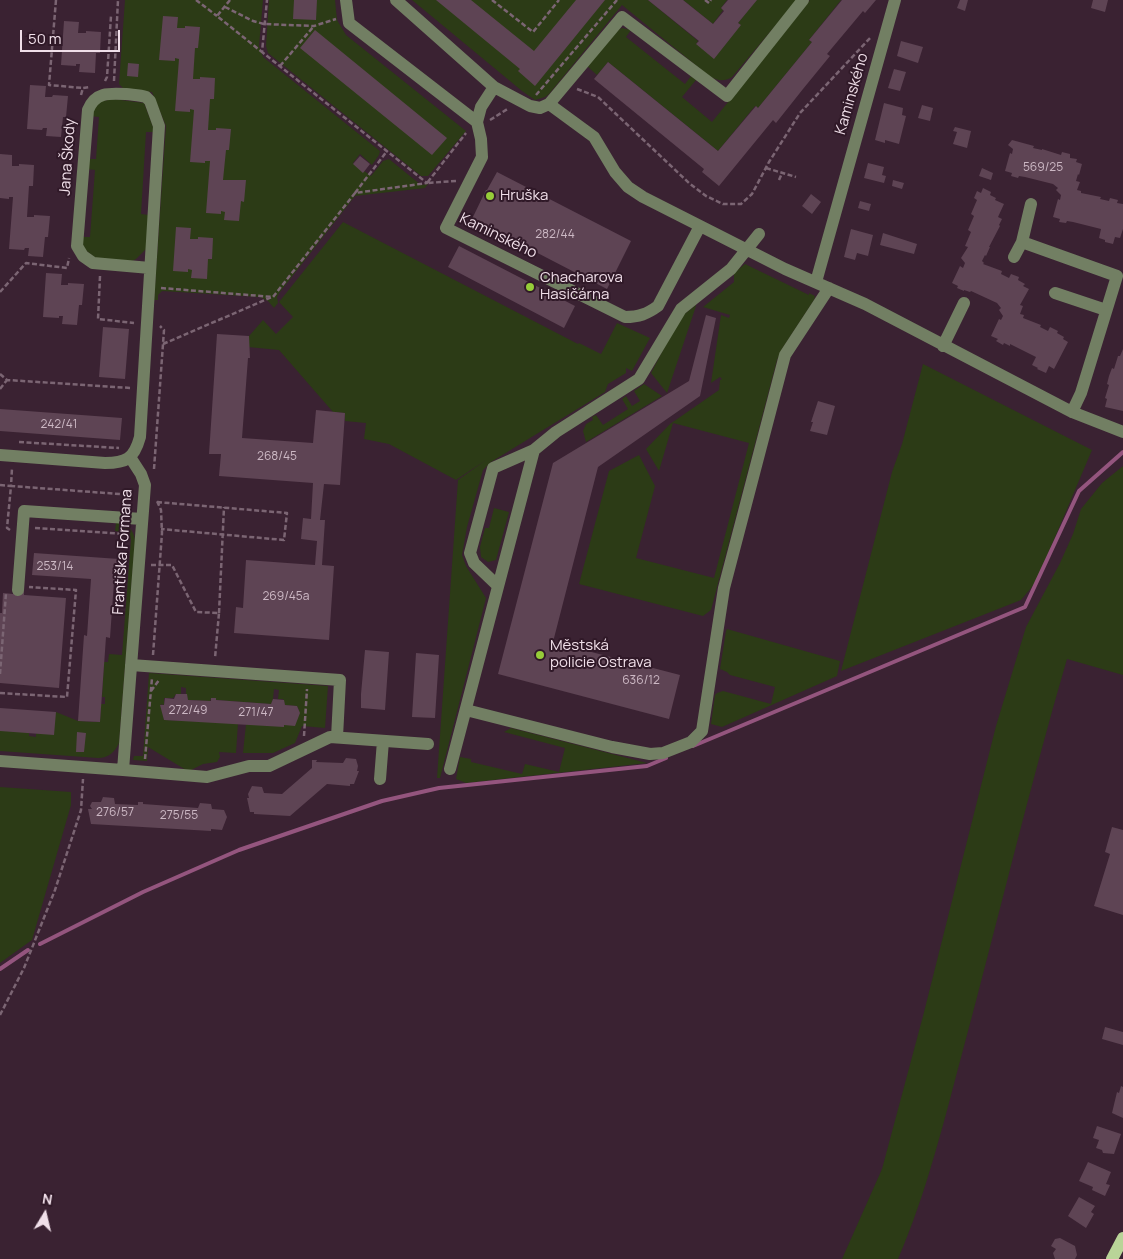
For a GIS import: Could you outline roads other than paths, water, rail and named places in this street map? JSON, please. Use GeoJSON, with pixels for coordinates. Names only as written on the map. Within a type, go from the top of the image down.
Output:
{"type":"FeatureCollection","features":[{"type":"Feature","properties":{"kind":"main road"},"geometry":{"type":"LineString","coordinates":[[1112,1259],[1123,1238]]}},
{"type":"Feature","properties":{"kind":"street"},"geometry":{"type":"LineString","coordinates":[[346,0],[349,23],[478,124],[481,107],[494,87]]}},
{"type":"Feature","properties":{"kind":"street"},"geometry":{"type":"LineString","coordinates":[[396,0],[494,87],[530,106],[540,108],[550,104],[622,18],[727,96],[803,0]]}},
{"type":"Feature","properties":{"kind":"street","name":"Kaminského"},"geometry":{"type":"LineString","coordinates":[[816,282],[895,0]]}},
{"type":"Feature","properties":{"kind":"street","name":"Jana Škody"},"geometry":{"type":"LineString","coordinates":[[114,86],[146,97],[150,101],[159,126],[150,268],[93,263],[83,256],[77,246],[88,110],[94,99],[114,86]]}},
{"type":"Feature","properties":{"kind":"street"},"geometry":{"type":"LineString","coordinates":[[550,104],[594,137],[628,187],[643,197],[746,249],[865,304],[1072,412],[1123,432]]}},
{"type":"Feature","properties":{"kind":"street","name":"Kaminského"},"geometry":{"type":"LineString","coordinates":[[478,124],[482,139],[482,157],[446,228],[625,317],[638,317],[658,306],[700,226]]}},
{"type":"Feature","properties":{"kind":"street"},"geometry":{"type":"LineString","coordinates":[[1014,257],[1022,242],[1031,204]]}},
{"type":"Feature","properties":{"kind":"street"},"geometry":{"type":"LineString","coordinates":[[498,586],[474,563],[470,553],[493,468],[534,450],[556,432],[639,379],[681,309],[731,269],[759,234]]}},
{"type":"Feature","properties":{"kind":"street"},"geometry":{"type":"LineString","coordinates":[[1022,242],[1117,276],[1081,393],[1072,412]]}},
{"type":"Feature","properties":{"kind":"street"},"geometry":{"type":"LineString","coordinates":[[0,455],[120,463],[128,453],[137,449],[140,438],[150,268]]}},
{"type":"Feature","properties":{"kind":"street"},"geometry":{"type":"LineString","coordinates":[[466,710],[612,747],[650,754],[663,753],[691,742],[702,731],[724,588],[785,355],[829,288]]}},
{"type":"Feature","properties":{"kind":"street"},"geometry":{"type":"LineString","coordinates":[[1055,292],[1106,310]]}},
{"type":"Feature","properties":{"kind":"street"},"geometry":{"type":"LineString","coordinates":[[943,346],[964,303]]}},
{"type":"Feature","properties":{"kind":"street"},"geometry":{"type":"LineString","coordinates":[[450,769],[534,450]]}},
{"type":"Feature","properties":{"kind":"street","name":"Františka Formana"},"geometry":{"type":"LineString","coordinates":[[122,770],[145,485],[128,453]]}},
{"type":"Feature","properties":{"kind":"street"},"geometry":{"type":"LineString","coordinates":[[17,588],[24,510],[142,519]]}},
{"type":"Feature","properties":{"kind":"street"},"geometry":{"type":"LineString","coordinates":[[131,665],[340,680],[337,737]]}},
{"type":"Feature","properties":{"kind":"street"},"geometry":{"type":"LineString","coordinates":[[0,760],[207,777],[249,766],[269,766],[324,739],[337,737],[428,744]]}},
{"type":"Feature","properties":{"kind":"street"},"geometry":{"type":"LineString","coordinates":[[380,779],[383,741]]}},
{"type":"Feature","properties":{"kind":"waterway"},"geometry":{"type":"LineString","coordinates":[[693,746],[1025,607],[1079,491],[1123,452]]}},
{"type":"Feature","properties":{"kind":"waterway"},"geometry":{"type":"LineString","coordinates":[[40,944],[143,892],[239,850],[382,801],[439,788],[647,766],[666,758]]}},
{"type":"Feature","properties":{"kind":"waterway"},"geometry":{"type":"LineString","coordinates":[[0,969],[28,950]]}},
{"type":"Feature","properties":{"kind":"place","name":"Hruška"},"geometry":{"type":"Point","coordinates":[490,196]}},
{"type":"Feature","properties":{"kind":"place","name":"Chacharova Hasičárna"},"geometry":{"type":"Point","coordinates":[530,287]}},
{"type":"Feature","properties":{"kind":"place","name":"Městská policie Ostrava"},"geometry":{"type":"Point","coordinates":[540,655]}}]}
